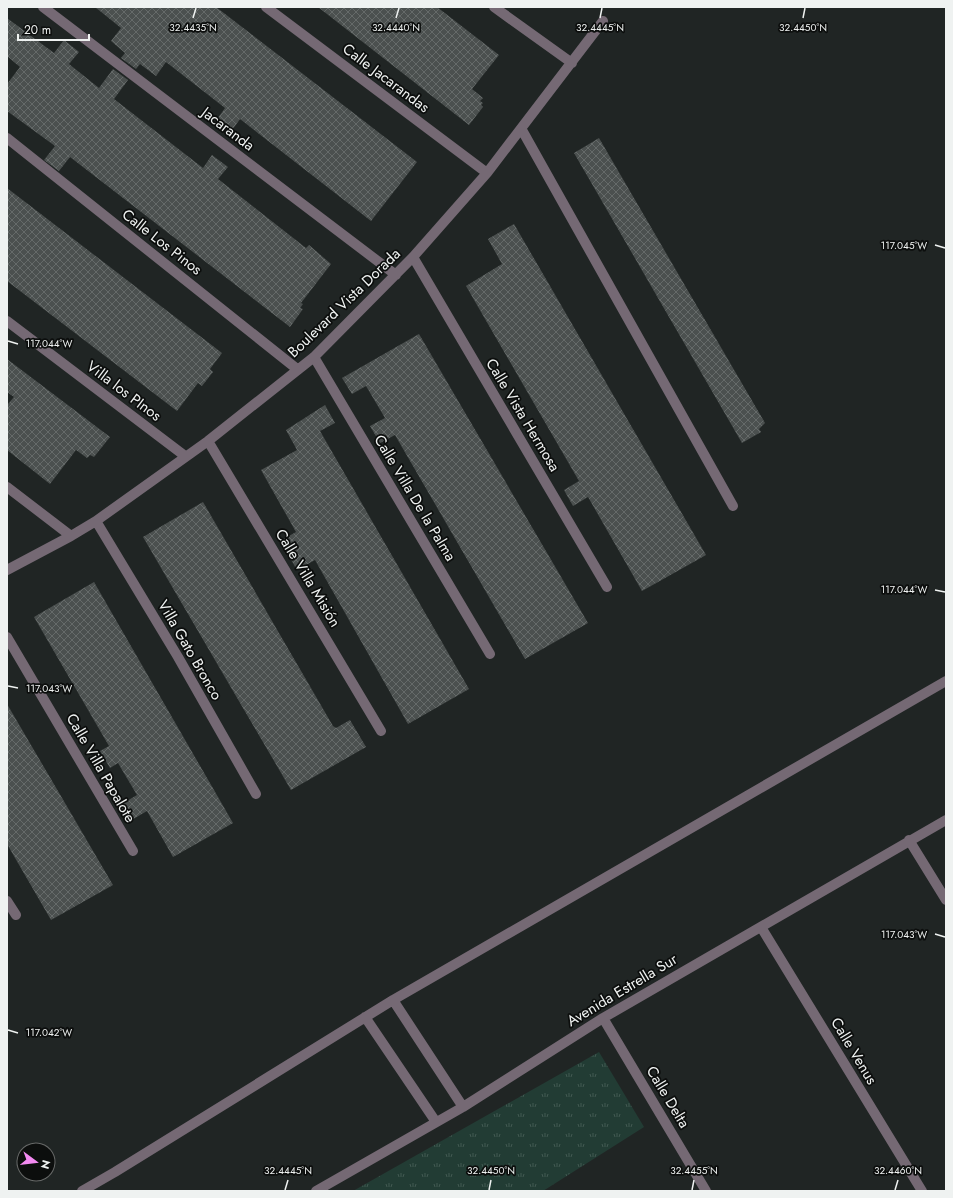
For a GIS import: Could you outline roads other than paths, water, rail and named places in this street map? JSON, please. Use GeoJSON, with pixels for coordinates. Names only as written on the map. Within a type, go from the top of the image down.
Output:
{"type":"FeatureCollection","features":[{"type":"Feature","properties":{"kind":"street","name":"Jacaranda"},"geometry":{"type":"LineString","coordinates":[[42,7],[396,275]]}},
{"type":"Feature","properties":{"kind":"street","name":"Calle Jacarandas"},"geometry":{"type":"LineString","coordinates":[[266,7],[487,173]]}},
{"type":"Feature","properties":{"kind":"street"},"geometry":{"type":"LineString","coordinates":[[494,7],[572,63]]}},
{"type":"Feature","properties":{"kind":"street","name":"Boulevard Vista Dorada"},"geometry":{"type":"LineString","coordinates":[[7,570],[96,521],[208,440],[314,357],[413,257],[487,173],[522,130],[603,21]]}},
{"type":"Feature","properties":{"kind":"street"},"geometry":{"type":"LineString","coordinates":[[522,130],[733,506]]}},
{"type":"Feature","properties":{"kind":"street","name":"Calle Los Pinos"},"geometry":{"type":"LineString","coordinates":[[7,138],[298,369]]}},
{"type":"Feature","properties":{"kind":"street","name":"Calle Vista Hermosa"},"geometry":{"type":"LineString","coordinates":[[413,257],[607,587]]}},
{"type":"Feature","properties":{"kind":"street","name":"Villa los PInos"},"geometry":{"type":"LineString","coordinates":[[7,321],[185,456]]}},
{"type":"Feature","properties":{"kind":"street","name":"Calle Villa De la Palma"},"geometry":{"type":"LineString","coordinates":[[314,357],[490,654]]}},
{"type":"Feature","properties":{"kind":"street","name":"Calle Villa Misión"},"geometry":{"type":"LineString","coordinates":[[208,440],[381,731]]}},
{"type":"Feature","properties":{"kind":"street"},"geometry":{"type":"LineString","coordinates":[[7,488],[71,536]]}},
{"type":"Feature","properties":{"kind":"street","name":"Villa Gato Bronco"},"geometry":{"type":"LineString","coordinates":[[96,521],[178,657],[256,794]]}},
{"type":"Feature","properties":{"kind":"street","name":"Calle Villa Papalote"},"geometry":{"type":"LineString","coordinates":[[7,637],[133,851]]}},
{"type":"Feature","properties":{"kind":"street"},"geometry":{"type":"LineString","coordinates":[[82,1191],[393,1000],[946,681]]}},
{"type":"Feature","properties":{"kind":"street","name":"Avenida Estrella Sur"},"geometry":{"type":"LineString","coordinates":[[316,1191],[463,1107],[604,1018],[909,840],[946,820]]}},
{"type":"Feature","properties":{"kind":"street"},"geometry":{"type":"LineString","coordinates":[[909,840],[946,900]]}},
{"type":"Feature","properties":{"kind":"street"},"geometry":{"type":"LineString","coordinates":[[7,901],[16,916]]}},
{"type":"Feature","properties":{"kind":"street","name":"Calle Venus"},"geometry":{"type":"LineString","coordinates":[[761,927],[922,1191]]}},
{"type":"Feature","properties":{"kind":"street"},"geometry":{"type":"LineString","coordinates":[[393,1000],[463,1107]]}},
{"type":"Feature","properties":{"kind":"street"},"geometry":{"type":"LineString","coordinates":[[366,1017],[436,1122]]}},
{"type":"Feature","properties":{"kind":"street","name":"Calle Delta"},"geometry":{"type":"LineString","coordinates":[[604,1018],[706,1191]]}}]}
